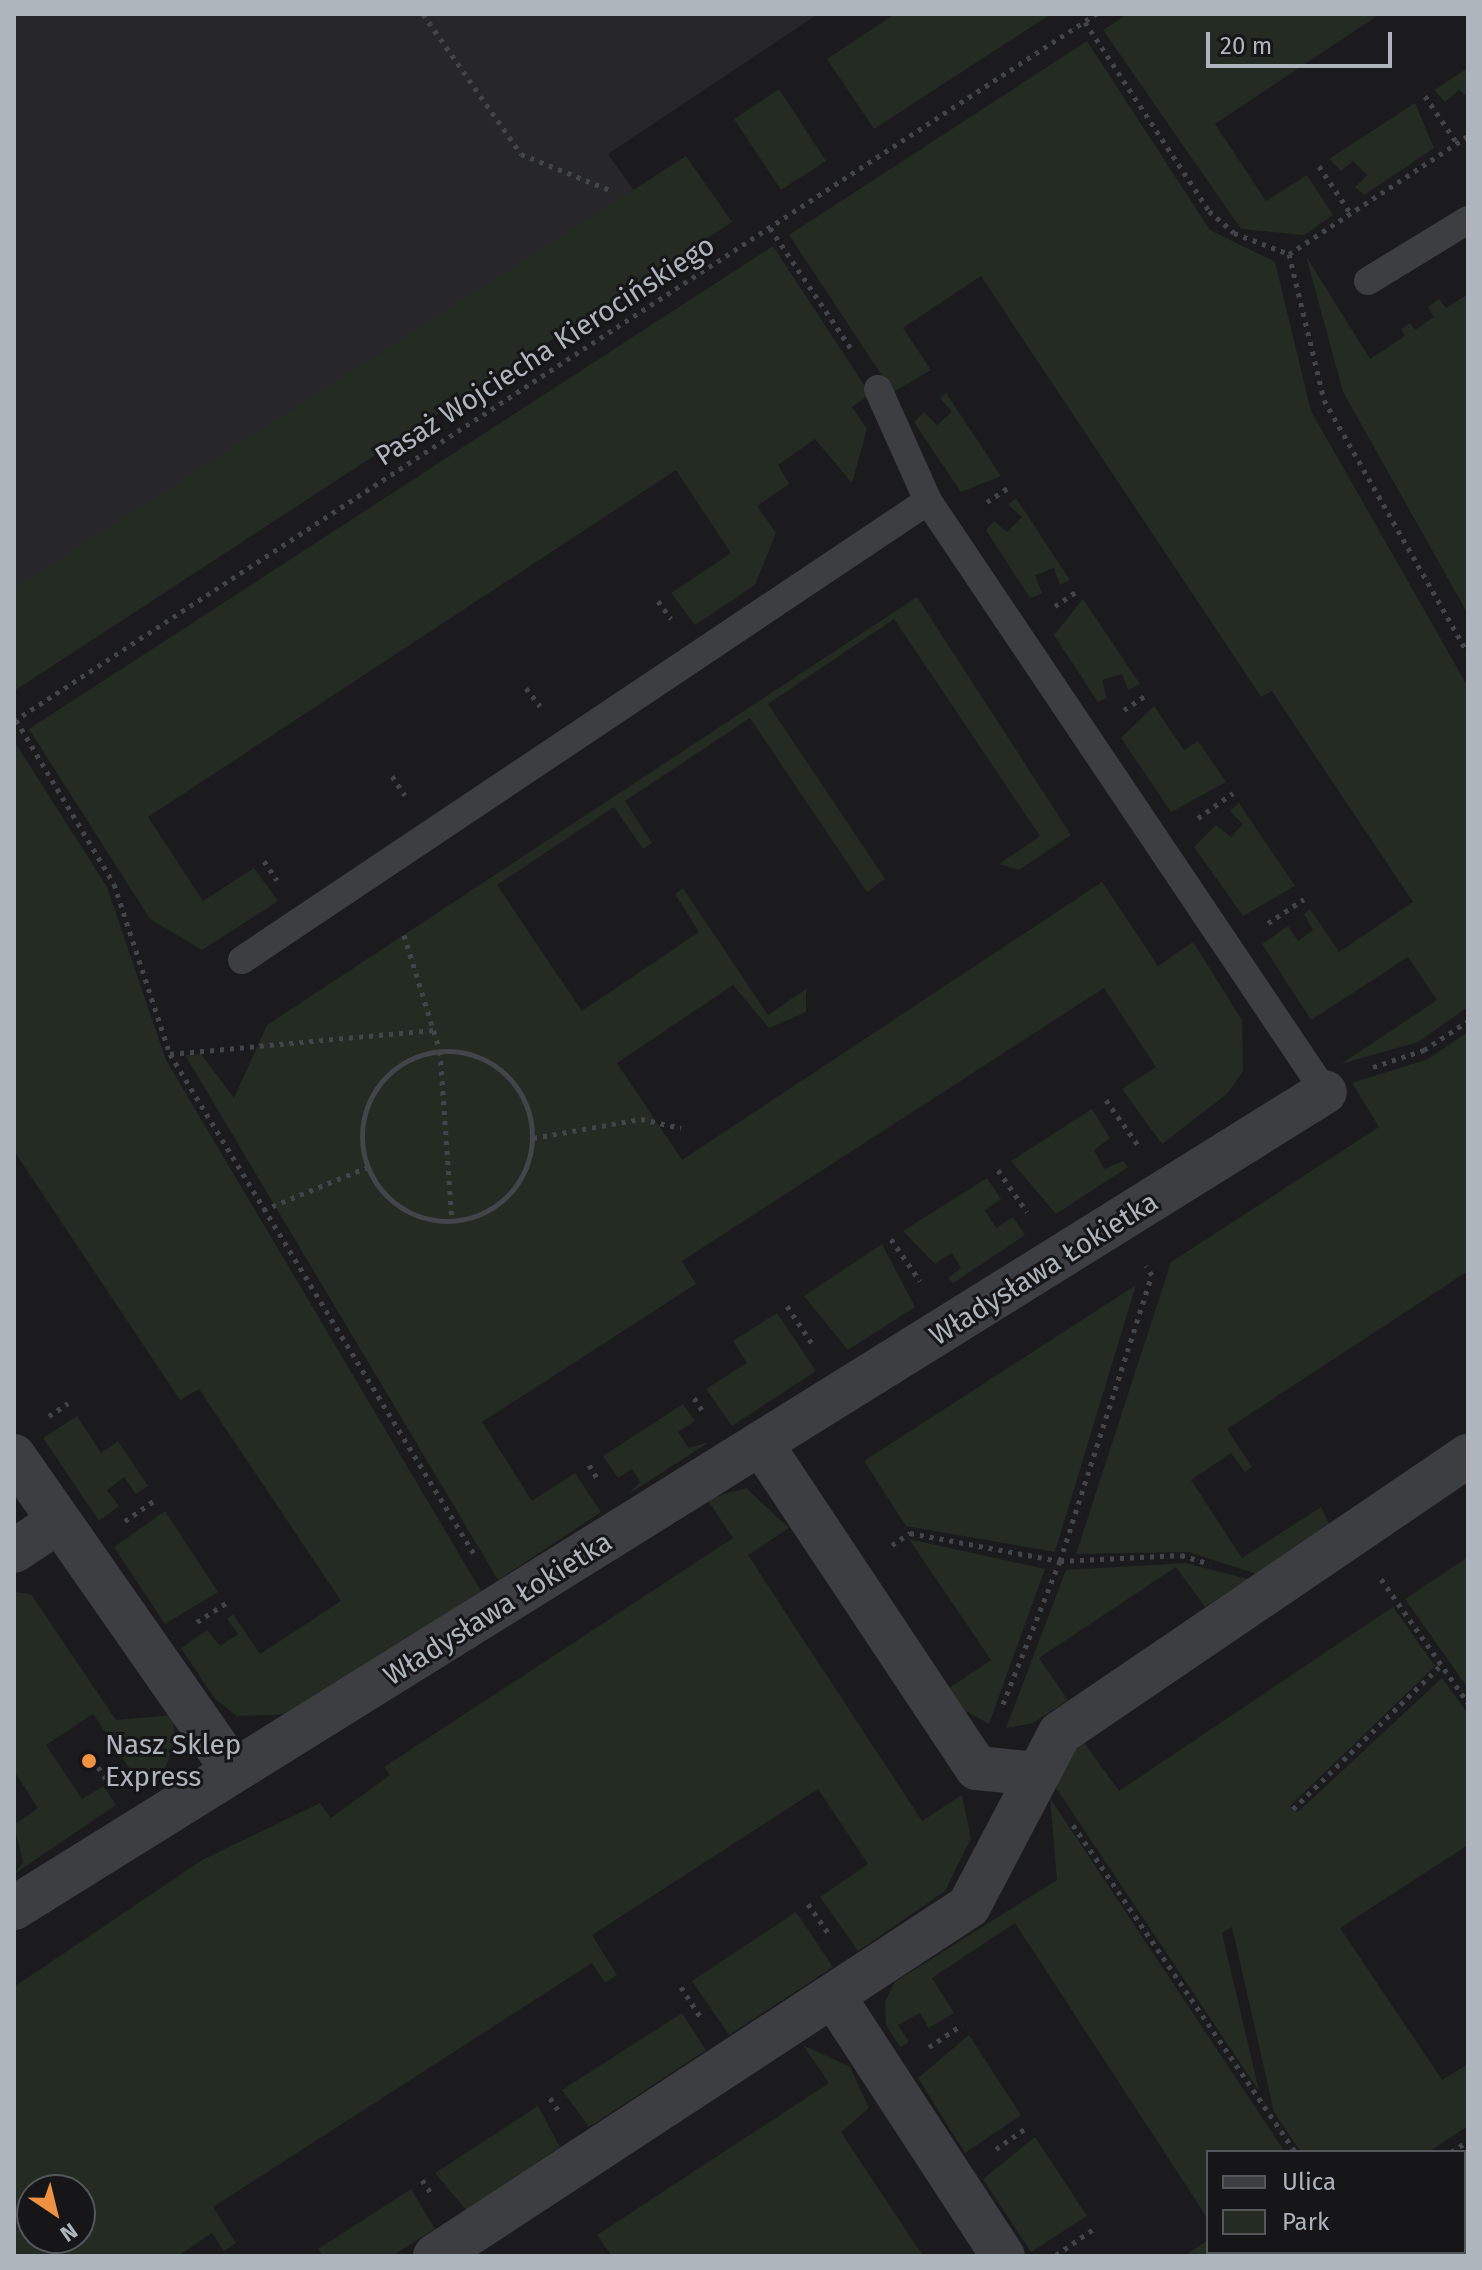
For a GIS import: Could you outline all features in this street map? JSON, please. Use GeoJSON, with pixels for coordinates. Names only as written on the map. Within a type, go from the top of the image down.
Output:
{"type":"FeatureCollection","features":[{"type":"Feature","properties":{"kind":"street","name":"Władysława Łokietka"},"geometry":{"type":"LineString","coordinates":[[14,1908],[231,1767],[505,1605],[1325,1092]]}},
{"type":"Feature","properties":{"kind":"street"},"geometry":{"type":"LineString","coordinates":[[762,1445],[977,1768],[1038,1774]]}},
{"type":"Feature","properties":{"kind":"street"},"geometry":{"type":"LineString","coordinates":[[14,1456],[231,1767]]}},
{"type":"Feature","properties":{"kind":"street"},"geometry":{"type":"LineString","coordinates":[[435,2256],[969,1906],[1060,1733],[1468,1456]]}},
{"type":"Feature","properties":{"kind":"street"},"geometry":{"type":"LineString","coordinates":[[14,1551],[58,1522]]}},
{"type":"Feature","properties":{"kind":"street"},"geometry":{"type":"LineString","coordinates":[[834,1997],[1003,2256]]}},
{"type":"Feature","properties":{"kind":"lane"},"geometry":{"type":"LineString","coordinates":[[1368,281],[1468,220]]}},
{"type":"Feature","properties":{"kind":"lane"},"geometry":{"type":"LineString","coordinates":[[878,389],[928,501],[1325,1092]]}},
{"type":"Feature","properties":{"kind":"lane"},"geometry":{"type":"LineString","coordinates":[[242,960],[928,501]]}},
{"type":"Feature","properties":{"kind":"path"},"geometry":{"type":"LineString","coordinates":[[423,14],[521,154],[612,191]]}},
{"type":"Feature","properties":{"kind":"path","name":"Pasaż Wojciecha Kierocińskiego"},"geometry":{"type":"LineString","coordinates":[[15,720],[1096,14]]}},
{"type":"Feature","properties":{"kind":"path"},"geometry":{"type":"LineString","coordinates":[[1085,22],[1209,211],[1234,233],[1289,254]]}},
{"type":"Feature","properties":{"kind":"path"},"geometry":{"type":"LineString","coordinates":[[1425,96],[1457,143]]}},
{"type":"Feature","properties":{"kind":"path"},"geometry":{"type":"LineString","coordinates":[[1289,254],[1468,136]]}},
{"type":"Feature","properties":{"kind":"path"},"geometry":{"type":"LineString","coordinates":[[1319,166],[1351,214]]}},
{"type":"Feature","properties":{"kind":"path"},"geometry":{"type":"LineString","coordinates":[[770,228],[878,389]]}},
{"type":"Feature","properties":{"kind":"path"},"geometry":{"type":"LineString","coordinates":[[1289,254],[1324,400],[1468,653]]}},
{"type":"Feature","properties":{"kind":"path"},"geometry":{"type":"LineString","coordinates":[[15,720],[114,884],[170,1054],[505,1605]]}},
{"type":"Feature","properties":{"kind":"path"},"geometry":{"type":"LineString","coordinates":[[404,935],[440,1051],[452,1222]]}},
{"type":"Feature","properties":{"kind":"path"},"geometry":{"type":"LineString","coordinates":[[1325,1092],[1347,1075],[1424,1050],[1468,1021]]}},
{"type":"Feature","properties":{"kind":"path"},"geometry":{"type":"LineString","coordinates":[[170,1054],[434,1030]]}},
{"type":"Feature","properties":{"kind":"path"},"geometry":{"type":"LineString","coordinates":[[440,1051],[469,1053],[516,1085],[533,1138],[514,1191],[492,1210],[452,1222],[410,1214],[388,1198],[368,1167],[363,1121],[372,1094],[401,1065],[440,1051]]}},
{"type":"Feature","properties":{"kind":"path"},"geometry":{"type":"LineString","coordinates":[[533,1138],[641,1119],[681,1128]]}},
{"type":"Feature","properties":{"kind":"path"},"geometry":{"type":"LineString","coordinates":[[263,1210],[368,1167]]}},
{"type":"Feature","properties":{"kind":"path"},"geometry":{"type":"LineString","coordinates":[[977,1768],[1060,1561],[1152,1275],[1118,1222]]}},
{"type":"Feature","properties":{"kind":"path"},"geometry":{"type":"LineString","coordinates":[[848,1574],[910,1533],[1060,1561],[1181,1555],[1276,1584]]}},
{"type":"Feature","properties":{"kind":"path"},"geometry":{"type":"LineString","coordinates":[[1350,1534],[1468,1703]]}},
{"type":"Feature","properties":{"kind":"path"},"geometry":{"type":"LineString","coordinates":[[1293,1809],[1441,1665]]}},
{"type":"Feature","properties":{"kind":"path"},"geometry":{"type":"LineString","coordinates":[[1038,1774],[1294,2150]]}},
{"type":"Feature","properties":{"kind":"path"},"geometry":{"type":"LineString","coordinates":[[1054,2256],[1095,2228]]}},
{"type":"Feature","properties":{"kind":"shaded area"},"geometry":{"type":"Polygon","coordinates":[[[14,14],[818,14],[608,154],[644,205],[14,619],[14,14]]]}},
{"type":"Feature","properties":{"kind":"green space"},"geometry":{"type":"Polygon","coordinates":[[[895,14],[1051,14],[874,129],[827,59],[895,14]]]}},
{"type":"Feature","properties":{"kind":"green space"},"geometry":{"type":"Polygon","coordinates":[[[1128,14],[1380,14],[1215,124],[1266,201],[1307,175],[1333,215],[1304,235],[1241,229],[1103,30],[1128,14]]]}},
{"type":"Feature","properties":{"kind":"green space"},"geometry":{"type":"Polygon","coordinates":[[[1087,41],[1210,230],[1275,262],[1311,411],[1468,687],[1468,1007],[1418,1042],[1341,1064],[1437,1000],[1408,957],[1311,1020],[1262,944],[1288,926],[1298,941],[1313,930],[1304,914],[1310,909],[1339,952],[1413,902],[1272,691],[1261,697],[981,276],[903,328],[931,370],[893,392],[789,235],[1087,41]]]}},
{"type":"Feature","properties":{"kind":"green space"},"geometry":{"type":"Polygon","coordinates":[[[1468,68],[1468,98],[1459,90],[1445,102],[1434,90],[1468,68]]]}},
{"type":"Feature","properties":{"kind":"green space"},"geometry":{"type":"Polygon","coordinates":[[[779,89],[826,161],[781,190],[734,119],[779,89]]]}},
{"type":"Feature","properties":{"kind":"green space"},"geometry":{"type":"Polygon","coordinates":[[[1415,103],[1434,148],[1364,195],[1355,187],[1367,175],[1353,161],[1341,171],[1329,159],[1415,103]]]}},
{"type":"Feature","properties":{"kind":"green space"},"geometry":{"type":"Polygon","coordinates":[[[686,156],[732,222],[14,691],[14,589],[686,156]]]}},
{"type":"Feature","properties":{"kind":"green space"},"geometry":{"type":"Polygon","coordinates":[[[773,246],[870,394],[852,407],[867,429],[852,483],[815,439],[778,465],[789,484],[757,506],[776,533],[755,585],[695,625],[671,593],[731,553],[676,470],[148,817],[203,901],[254,868],[278,901],[202,950],[150,919],[29,729],[773,246]]]}},
{"type":"Feature","properties":{"kind":"green space"},"geometry":{"type":"Polygon","coordinates":[[[1306,256],[1370,359],[1405,336],[1401,329],[1410,323],[1415,330],[1434,317],[1428,307],[1439,299],[1446,308],[1468,294],[1468,614],[1343,392],[1306,256]]]}},
{"type":"Feature","properties":{"kind":"green space"},"geometry":{"type":"Polygon","coordinates":[[[946,393],[1001,476],[961,492],[914,422],[924,412],[937,425],[952,412],[940,398],[946,393]]]}},
{"type":"Feature","properties":{"kind":"green space"},"geometry":{"type":"Polygon","coordinates":[[[1016,498],[1070,580],[1060,585],[1054,568],[1035,575],[1042,593],[1030,598],[986,530],[994,521],[1007,532],[1022,517],[1008,505],[1016,498]]]}},
{"type":"Feature","properties":{"kind":"green space"},"geometry":{"type":"Polygon","coordinates":[[[917,597],[1071,835],[1019,870],[999,864],[1040,836],[894,619],[768,704],[885,879],[867,892],[750,718],[625,801],[652,843],[643,849],[614,807],[497,885],[582,1011],[699,932],[675,894],[683,888],[768,1015],[806,989],[806,1012],[769,1028],[733,985],[617,1063],[682,1160],[1102,882],[1158,966],[1193,942],[1242,1020],[1243,1071],[1228,1093],[1162,1144],[1122,1089],[1156,1067],[1104,988],[682,1261],[696,1284],[482,1422],[532,1501],[575,1473],[601,1512],[498,1580],[185,1055],[201,1054],[234,1098],[267,1025],[917,597]]]}},
{"type":"Feature","properties":{"kind":"green space"},"geometry":{"type":"Polygon","coordinates":[[[1083,599],[1140,684],[1128,690],[1122,674],[1102,680],[1107,698],[1098,702],[1054,635],[1083,599]]]}},
{"type":"Feature","properties":{"kind":"green space"},"geometry":{"type":"Polygon","coordinates":[[[1154,706],[1184,750],[1198,741],[1226,782],[1171,812],[1121,738],[1154,706]]]}},
{"type":"Feature","properties":{"kind":"green space"},"geometry":{"type":"Polygon","coordinates":[[[14,741],[107,887],[166,1060],[481,1591],[292,1714],[237,1716],[215,1699],[181,1648],[207,1630],[220,1646],[238,1634],[227,1619],[233,1614],[260,1654],[341,1601],[199,1389],[180,1400],[14,1151],[14,741]]]}},
{"type":"Feature","properties":{"kind":"green space"},"geometry":{"type":"Polygon","coordinates":[[[1239,803],[1295,886],[1243,916],[1194,847],[1216,825],[1231,837],[1243,824],[1230,811],[1239,803]]]}},
{"type":"Feature","properties":{"kind":"green space"},"geometry":{"type":"Polygon","coordinates":[[[1468,1032],[1468,1271],[1227,1429],[1252,1467],[1245,1472],[1231,1453],[1191,1480],[1242,1558],[1321,1507],[1330,1525],[1257,1574],[1189,1552],[1076,1554],[1171,1262],[1379,1127],[1352,1083],[1428,1059],[1468,1032]]]}},
{"type":"Feature","properties":{"kind":"green space"},"geometry":{"type":"Polygon","coordinates":[[[1092,1109],[1110,1138],[1094,1150],[1104,1169],[1123,1161],[1128,1167],[1056,1214],[1011,1161],[1092,1109]]]}},
{"type":"Feature","properties":{"kind":"green space"},"geometry":{"type":"Polygon","coordinates":[[[987,1178],[1001,1199],[985,1210],[996,1228],[1013,1217],[1025,1235],[953,1283],[948,1278],[961,1268],[952,1253],[935,1264],[903,1231],[987,1178]]]}},
{"type":"Feature","properties":{"kind":"green space"},"geometry":{"type":"Polygon","coordinates":[[[882,1244],[915,1307],[848,1350],[804,1296],[882,1244]]]}},
{"type":"Feature","properties":{"kind":"green space"},"geometry":{"type":"Polygon","coordinates":[[[1136,1285],[1055,1552],[906,1526],[864,1461],[1136,1285]]]}},
{"type":"Feature","properties":{"kind":"green space"},"geometry":{"type":"Polygon","coordinates":[[[777,1313],[816,1371],[732,1426],[706,1389],[747,1363],[733,1341],[777,1313]]]}},
{"type":"Feature","properties":{"kind":"green space"},"geometry":{"type":"Polygon","coordinates":[[[683,1404],[695,1421],[678,1432],[689,1448],[709,1442],[629,1494],[640,1482],[632,1469],[618,1478],[603,1456],[683,1404]]]}},
{"type":"Feature","properties":{"kind":"green space"},"geometry":{"type":"Polygon","coordinates":[[[77,1416],[101,1453],[118,1441],[148,1486],[136,1494],[124,1477],[107,1490],[119,1506],[99,1521],[43,1438],[77,1416]]]}},
{"type":"Feature","properties":{"kind":"green space"},"geometry":{"type":"Polygon","coordinates":[[[746,1488],[789,1528],[748,1555],[922,1821],[962,1795],[971,1838],[945,1891],[858,1951],[820,1897],[868,1864],[818,1789],[592,1935],[617,1975],[605,1983],[592,1963],[213,2207],[236,2243],[224,2251],[212,2233],[178,2256],[14,2256],[14,1987],[202,1860],[320,1803],[331,1818],[390,1775],[384,1767],[733,1538],[707,1499],[746,1488]]]}},
{"type":"Feature","properties":{"kind":"green space"},"geometry":{"type":"Polygon","coordinates":[[[165,1511],[218,1592],[165,1624],[114,1547],[165,1511]]]}},
{"type":"Feature","properties":{"kind":"green space"},"geometry":{"type":"Polygon","coordinates":[[[909,1539],[1045,1569],[989,1724],[964,1710],[948,1689],[991,1660],[909,1539]]]}},
{"type":"Feature","properties":{"kind":"green space"},"geometry":{"type":"Polygon","coordinates":[[[1468,1557],[1468,1688],[1405,1599],[1468,1557]]]}},
{"type":"Feature","properties":{"kind":"green space"},"geometry":{"type":"Polygon","coordinates":[[[1185,1563],[1248,1579],[1205,1607],[1176,1567],[1039,1658],[1068,1700],[1033,1723],[1006,1728],[1066,1570],[1185,1563]]]}},
{"type":"Feature","properties":{"kind":"green space"},"geometry":{"type":"Polygon","coordinates":[[[14,1592],[31,1594],[116,1720],[173,1715],[175,1742],[164,1771],[142,1787],[93,1714],[46,1745],[82,1799],[104,1786],[116,1805],[14,1874],[23,1862],[14,1825],[38,1808],[14,1771],[14,1592]]]}},
{"type":"Feature","properties":{"kind":"green space"},"geometry":{"type":"Polygon","coordinates":[[[1393,1607],[1435,1666],[1290,1806],[1298,1812],[1442,1678],[1468,1714],[1468,1845],[1340,1928],[1442,2080],[1468,2064],[1468,2126],[1431,2150],[1300,2150],[1274,2112],[1232,1927],[1222,1933],[1259,2091],[1054,1785],[1063,1761],[1084,1742],[1119,1791],[1393,1607]]]}},
{"type":"Feature","properties":{"kind":"green space"},"geometry":{"type":"Polygon","coordinates":[[[1050,1798],[1284,2150],[1206,2150],[1206,2216],[1015,1923],[932,1978],[954,2013],[929,2028],[920,2013],[898,2025],[909,2042],[900,2047],[886,2025],[885,2002],[895,1982],[1057,1880],[1050,1798]]]}},
{"type":"Feature","properties":{"kind":"green space"},"geometry":{"type":"Polygon","coordinates":[[[796,1912],[833,1967],[729,2035],[692,1981],[796,1912]]]}},
{"type":"Feature","properties":{"kind":"green space"},"geometry":{"type":"Polygon","coordinates":[[[682,2013],[706,2050],[589,2127],[562,2090],[682,2013]]]}},
{"type":"Feature","properties":{"kind":"green space"},"geometry":{"type":"Polygon","coordinates":[[[969,2035],[1021,2115],[965,2153],[918,2078],[969,2035]]]}},
{"type":"Feature","properties":{"kind":"green space"},"geometry":{"type":"Polygon","coordinates":[[[803,2045],[850,2067],[869,2108],[841,2132],[923,2256],[612,2256],[597,2235],[829,2083],[803,2045]]]}},
{"type":"Feature","properties":{"kind":"green space"},"geometry":{"type":"Polygon","coordinates":[[[538,2106],[560,2147],[466,2210],[435,2173],[538,2106]]]}},
{"type":"Feature","properties":{"kind":"green space"},"geometry":{"type":"Polygon","coordinates":[[[1035,2137],[1087,2216],[1031,2252],[983,2179],[1035,2137]]]}},
{"type":"Feature","properties":{"kind":"green space"},"geometry":{"type":"Polygon","coordinates":[[[411,2189],[435,2229],[392,2256],[323,2256],[318,2249],[411,2189]]]}},
{"type":"Feature","properties":{"kind":"green space"},"geometry":{"type":"Polygon","coordinates":[[[1206,2241],[1206,2254],[1230,2254],[1184,2256],[1206,2241]]]}},
{"type":"Feature","properties":{"kind":"place","name":"Nasz Sklep Express"},"geometry":{"type":"Point","coordinates":[89,1761]}}]}
